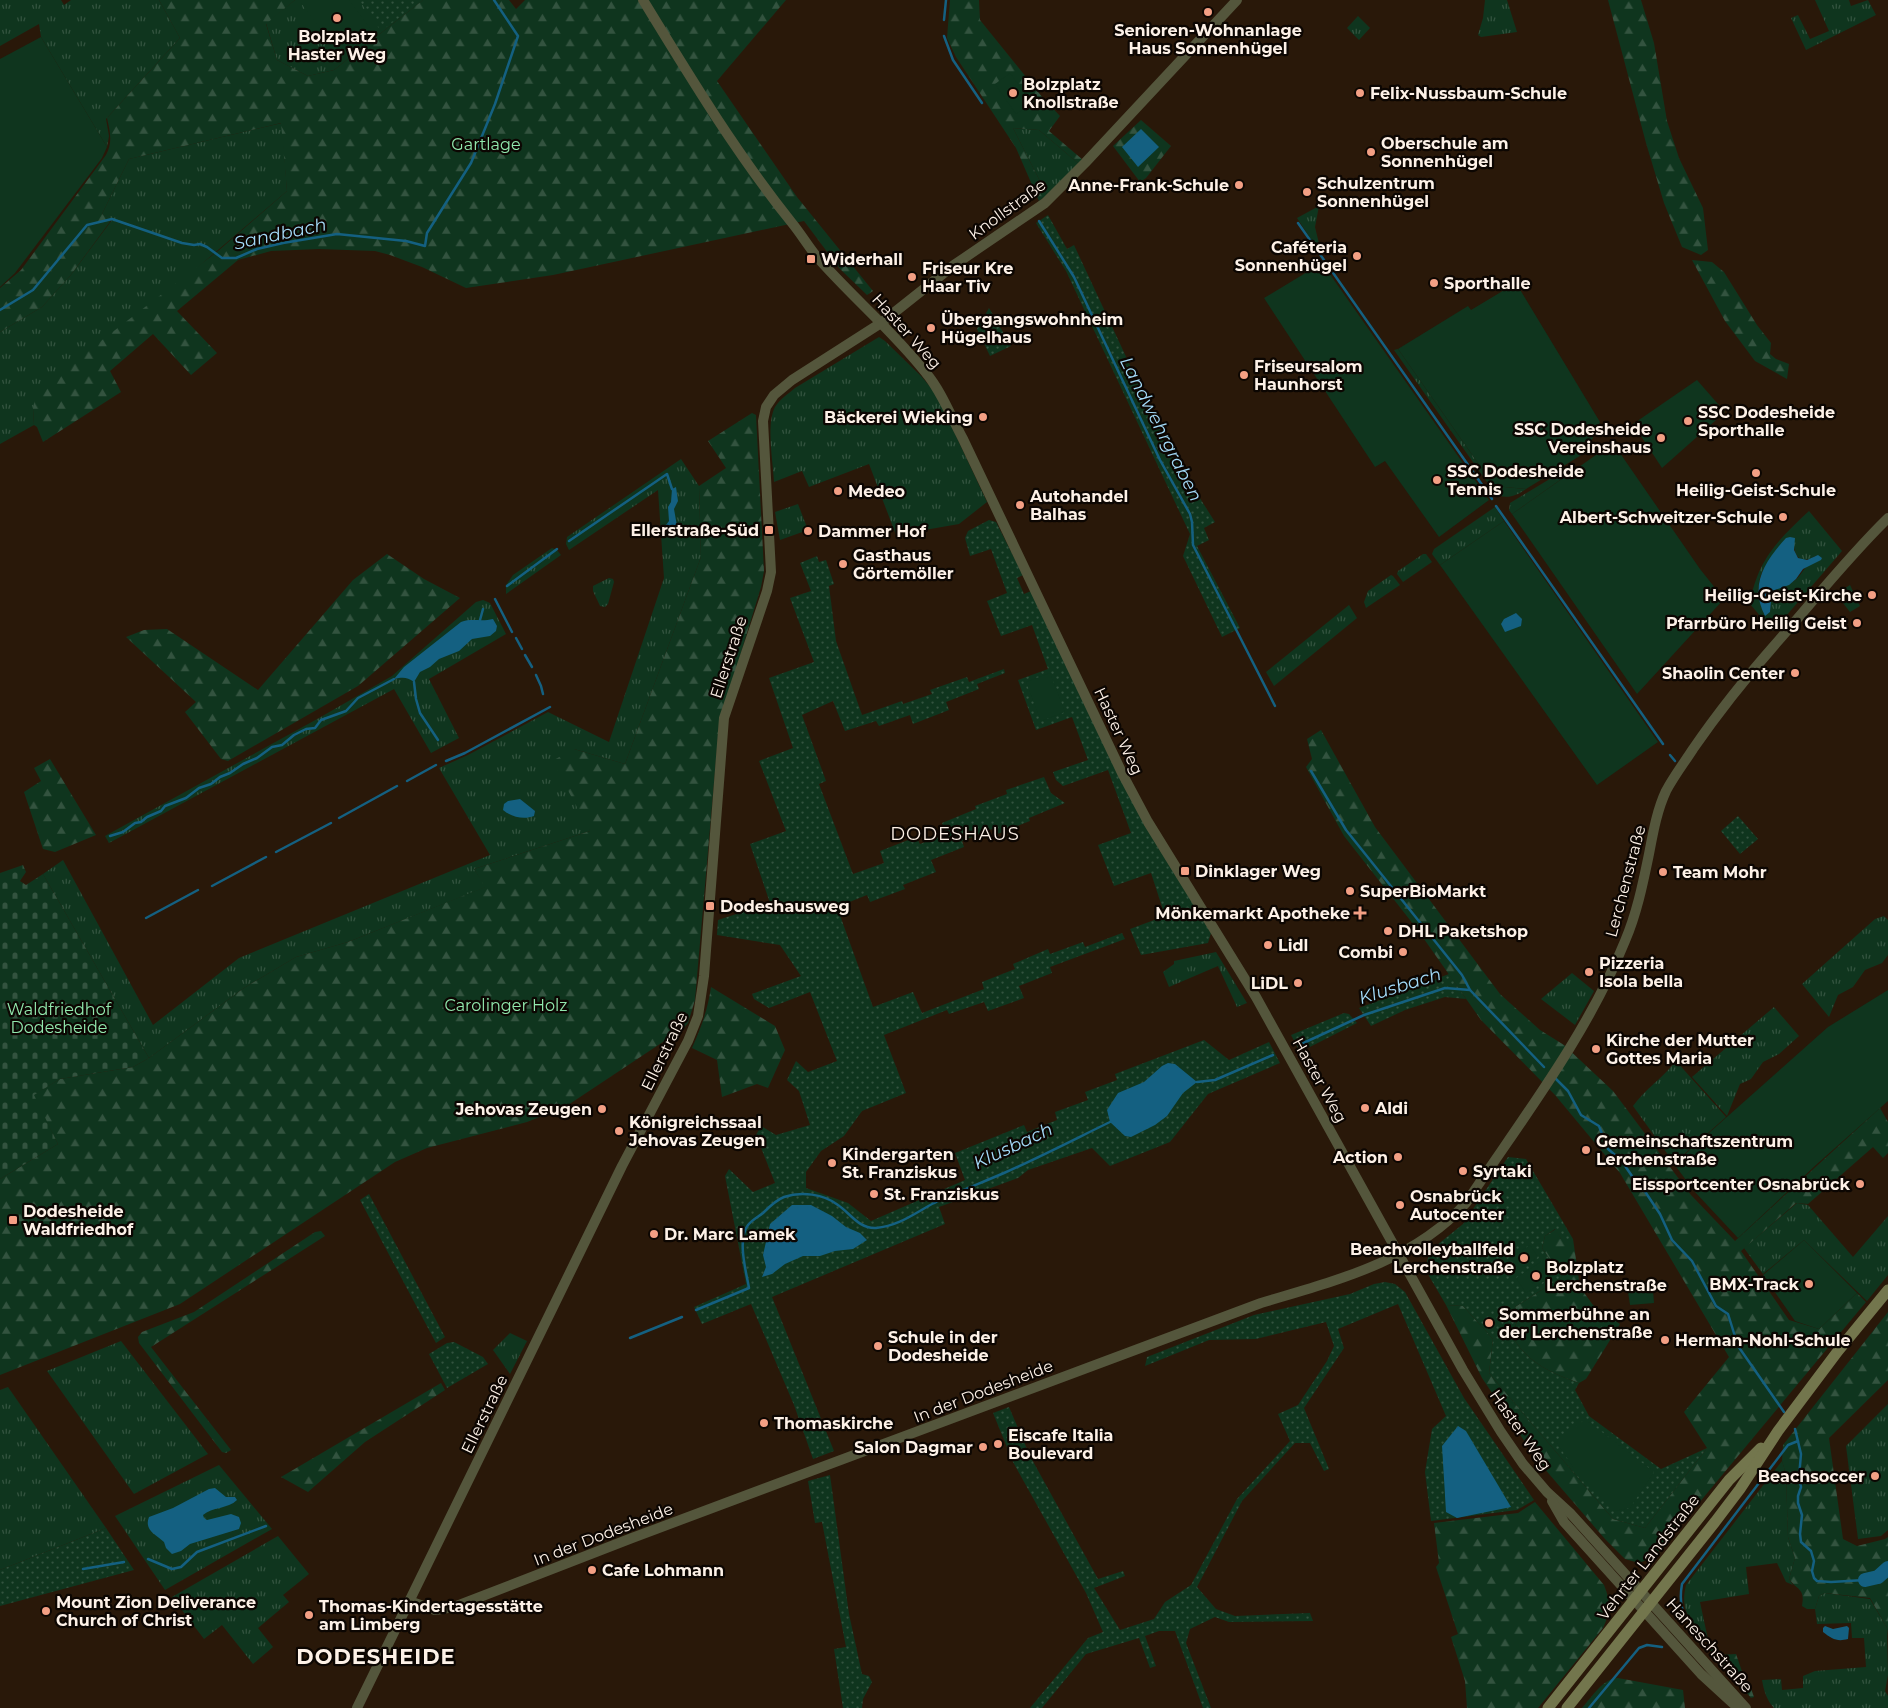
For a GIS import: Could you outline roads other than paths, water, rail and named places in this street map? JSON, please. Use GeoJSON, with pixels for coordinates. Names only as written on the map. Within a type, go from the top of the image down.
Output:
{"type":"FeatureCollection","features":[{"type":"Feature","properties":{"kind":"main road","name":"Vehrter Landstraße"},"geometry":{"type":"LineString","coordinates":[[1567,1708],[1740,1489],[1778,1431],[1838,1351],[1888,1290]]}},
{"type":"Feature","properties":{"kind":"main road","name":"Vehrter Landstraße"},"geometry":{"type":"LineString","coordinates":[[1548,1708],[1730,1480],[1778,1431]]}},
{"type":"Feature","properties":{"kind":"street","name":"Haster Weg"},"geometry":{"type":"LineString","coordinates":[[643,0],[698,91],[736,148],[779,206],[817,256],[881,323],[936,386],[1132,794],[1256,997],[1450,1349],[1501,1432],[1523,1464],[1547,1492],[1564,1522],[1648,1607]]}},
{"type":"Feature","properties":{"kind":"street","name":"Knollstraße"},"geometry":{"type":"LineString","coordinates":[[766,407],[774,395],[792,380],[881,323],[954,265],[1045,203],[1237,0]]}},
{"type":"Feature","properties":{"kind":"street","name":"Ellerstraße"},"geometry":{"type":"LineString","coordinates":[[357,1708],[622,1166],[688,1041],[698,1016],[704,976],[724,718],[767,590],[770,572],[763,421],[766,407]]}},
{"type":"Feature","properties":{"kind":"street","name":"Lerchenstraße"},"geometry":{"type":"LineString","coordinates":[[1399,1254],[1454,1216],[1466,1203],[1586,1020],[1612,972],[1630,928],[1643,881],[1658,810],[1676,774],[1731,696],[1814,598],[1888,518]]}},
{"type":"Feature","properties":{"kind":"street","name":"In der Dodesheide"},"geometry":{"type":"LineString","coordinates":[[409,1600],[435,1610],[454,1607],[753,1492],[1260,1303],[1336,1280],[1399,1254]]}},
{"type":"Feature","properties":{"kind":"street","name":"Haneschstraße"},"geometry":{"type":"LineString","coordinates":[[1648,1607],[1701,1674],[1738,1708]]}},
{"type":"Feature","properties":{"kind":"street","name":"Haneschstraße"},"geometry":{"type":"LineString","coordinates":[[1648,1607],[1746,1708]]}},
{"type":"Feature","properties":{"kind":"water"},"geometry":{"type":"Polygon","coordinates":[[[1141,129],[1159,147],[1138,167],[1122,147],[1141,129]]]}},
{"type":"Feature","properties":{"kind":"water"},"geometry":{"type":"Polygon","coordinates":[[[676,487],[678,501],[674,509],[677,526],[675,530],[667,534],[665,533],[666,525],[669,521],[668,507],[671,502],[672,489],[676,487]]]}},
{"type":"Feature","properties":{"kind":"water"},"geometry":{"type":"Polygon","coordinates":[[[1786,538],[1795,538],[1794,550],[1798,558],[1807,560],[1818,555],[1822,558],[1803,569],[1789,585],[1772,591],[1770,612],[1765,616],[1760,605],[1759,594],[1762,574],[1772,556],[1786,538]]]}},
{"type":"Feature","properties":{"kind":"water"},"geometry":{"type":"Polygon","coordinates":[[[1516,613],[1522,619],[1521,626],[1505,632],[1501,624],[1504,619],[1516,613]]]}},
{"type":"Feature","properties":{"kind":"water"},"geometry":{"type":"Polygon","coordinates":[[[493,619],[497,626],[496,631],[490,636],[472,639],[459,651],[439,659],[430,667],[420,672],[414,682],[405,678],[394,679],[404,667],[461,622],[493,619]]]}},
{"type":"Feature","properties":{"kind":"water"},"geometry":{"type":"Polygon","coordinates":[[[520,799],[535,811],[534,816],[518,817],[503,810],[504,804],[508,801],[520,799]]]}},
{"type":"Feature","properties":{"kind":"water"},"geometry":{"type":"Polygon","coordinates":[[[1168,1063],[1175,1064],[1197,1082],[1183,1093],[1167,1116],[1155,1125],[1131,1137],[1125,1136],[1110,1122],[1107,1110],[1118,1093],[1144,1082],[1168,1063]]]}},
{"type":"Feature","properties":{"kind":"water"},"geometry":{"type":"Polygon","coordinates":[[[792,1205],[811,1205],[832,1216],[846,1227],[860,1233],[867,1240],[853,1249],[835,1251],[820,1256],[803,1256],[785,1264],[772,1274],[762,1277],[766,1267],[763,1255],[770,1224],[792,1205]]]}},
{"type":"Feature","properties":{"kind":"water"},"geometry":{"type":"Polygon","coordinates":[[[1458,1426],[1466,1431],[1511,1507],[1457,1518],[1446,1512],[1442,1446],[1458,1426]]]}},
{"type":"Feature","properties":{"kind":"water"},"geometry":{"type":"Polygon","coordinates":[[[215,1488],[226,1497],[235,1497],[237,1500],[229,1505],[207,1512],[203,1515],[204,1518],[207,1520],[231,1514],[239,1517],[241,1523],[239,1529],[190,1544],[181,1551],[172,1554],[166,1548],[164,1542],[149,1529],[149,1517],[215,1488]]]}},
{"type":"Feature","properties":{"kind":"water"},"geometry":{"type":"Polygon","coordinates":[[[1825,1626],[1833,1629],[1847,1626],[1849,1628],[1848,1639],[1838,1640],[1832,1638],[1823,1632],[1825,1626]]]}},
{"type":"Feature","properties":{"kind":"waterway","name":"Sandbach"},"geometry":{"type":"LineString","coordinates":[[0,310],[33,290],[87,225],[112,219],[182,243],[200,244],[222,258],[236,258],[257,249],[337,234],[406,241],[425,246],[427,233],[471,163],[495,104],[518,36],[494,0]]}},
{"type":"Feature","properties":{"kind":"waterway","name":"Landwehrgraben"},"geometry":{"type":"LineString","coordinates":[[944,20],[946,0]]}},
{"type":"Feature","properties":{"kind":"waterway","name":"Landwehrgraben"},"geometry":{"type":"LineString","coordinates":[[944,36],[953,60],[982,103]]}},
{"type":"Feature","properties":{"kind":"waterway","name":"Landwehrgraben"},"geometry":{"type":"LineString","coordinates":[[1039,221],[1074,277],[1160,460],[1190,514],[1193,545],[1275,706]]}},
{"type":"Feature","properties":{"kind":"waterway"},"geometry":{"type":"LineString","coordinates":[[1298,223],[1492,499]]}},
{"type":"Feature","properties":{"kind":"waterway"},"geometry":{"type":"LineString","coordinates":[[569,541],[667,474],[672,489]]}},
{"type":"Feature","properties":{"kind":"waterway"},"geometry":{"type":"LineString","coordinates":[[1496,506],[1663,744]]}},
{"type":"Feature","properties":{"kind":"waterway"},"geometry":{"type":"LineString","coordinates":[[507,586],[557,549]]}},
{"type":"Feature","properties":{"kind":"waterway"},"geometry":{"type":"LineString","coordinates":[[495,599],[512,632]]}},
{"type":"Feature","properties":{"kind":"waterway"},"geometry":{"type":"LineString","coordinates":[[480,620],[483,609]]}},
{"type":"Feature","properties":{"kind":"waterway"},"geometry":{"type":"LineString","coordinates":[[516,638],[522,649]]}},
{"type":"Feature","properties":{"kind":"waterway"},"geometry":{"type":"LineString","coordinates":[[525,655],[532,667]]}},
{"type":"Feature","properties":{"kind":"waterway"},"geometry":{"type":"LineString","coordinates":[[536,675],[543,694]]}},
{"type":"Feature","properties":{"kind":"waterway"},"geometry":{"type":"LineString","coordinates":[[110,836],[123,832],[135,823],[141,822],[161,811],[165,806],[186,798],[199,788],[211,784],[220,777],[257,758],[272,747],[282,745],[294,735],[306,729],[315,728],[321,720],[346,711],[358,698],[394,679]]}},
{"type":"Feature","properties":{"kind":"waterway"},"geometry":{"type":"LineString","coordinates":[[414,682],[420,713],[438,740]]}},
{"type":"Feature","properties":{"kind":"waterway"},"geometry":{"type":"LineString","coordinates":[[446,761],[465,753],[550,707]]}},
{"type":"Feature","properties":{"kind":"waterway"},"geometry":{"type":"LineString","coordinates":[[1670,755],[1675,761]]}},
{"type":"Feature","properties":{"kind":"waterway"},"geometry":{"type":"LineString","coordinates":[[407,781],[436,765]]}},
{"type":"Feature","properties":{"kind":"waterway","name":"Landwehrgraben"},"geometry":{"type":"LineString","coordinates":[[1311,771],[1346,830],[1462,975],[1470,990]]}},
{"type":"Feature","properties":{"kind":"waterway"},"geometry":{"type":"LineString","coordinates":[[339,818],[397,786]]}},
{"type":"Feature","properties":{"kind":"waterway"},"geometry":{"type":"LineString","coordinates":[[276,852],[331,823]]}},
{"type":"Feature","properties":{"kind":"waterway"},"geometry":{"type":"LineString","coordinates":[[212,886],[266,857]]}},
{"type":"Feature","properties":{"kind":"waterway"},"geometry":{"type":"LineString","coordinates":[[146,918],[198,890]]}},
{"type":"Feature","properties":{"kind":"waterway","name":"Klusbach"},"geometry":{"type":"LineString","coordinates":[[1299,1045],[1364,1015],[1445,988],[1470,990],[1544,1067]]}},
{"type":"Feature","properties":{"kind":"waterway","name":"Klusbach"},"geometry":{"type":"LineString","coordinates":[[1197,1082],[1215,1080],[1273,1055]]}},
{"type":"Feature","properties":{"kind":"waterway","name":"Klusbach"},"geometry":{"type":"LineString","coordinates":[[1555,1078],[1568,1091],[1581,1115],[1599,1126],[1608,1149],[1621,1160],[1642,1187],[1660,1214],[1672,1240],[1692,1261],[1716,1306],[1728,1314],[1738,1346],[1784,1412]]}},
{"type":"Feature","properties":{"kind":"waterway","name":"Klusbach"},"geometry":{"type":"LineString","coordinates":[[696,1310],[749,1288],[743,1255],[745,1231],[751,1222],[781,1198],[798,1194],[819,1196],[832,1201],[860,1224],[870,1228],[884,1227],[899,1222],[934,1203],[1017,1167],[1110,1122]]}},
{"type":"Feature","properties":{"kind":"waterway","name":"Klusbach"},"geometry":{"type":"LineString","coordinates":[[630,1338],[682,1317]]}},
{"type":"Feature","properties":{"kind":"waterway","name":"Klusbach"},"geometry":{"type":"LineString","coordinates":[[1795,1429],[1801,1454],[1799,1477],[1801,1487],[1798,1496],[1802,1515],[1801,1542],[1811,1551],[1814,1561],[1812,1571],[1814,1578],[1817,1581],[1831,1582],[1865,1580]]}},
{"type":"Feature","properties":{"kind":"waterway"},"geometry":{"type":"LineString","coordinates":[[1685,1617],[1681,1600],[1682,1584],[1788,1445],[1798,1441]]}},
{"type":"Feature","properties":{"kind":"waterway","name":"Klusbach"},"geometry":{"type":"LineString","coordinates":[[148,1559],[172,1569],[181,1567],[197,1552],[266,1526]]}},
{"type":"Feature","properties":{"kind":"waterway","name":"Klusbach"},"geometry":{"type":"LineString","coordinates":[[83,1569],[124,1562]]}},
{"type":"Feature","properties":{"kind":"waterway","name":"Klusbach"},"geometry":{"type":"LineString","coordinates":[[1865,1580],[1878,1577],[1888,1568]]}},
{"type":"Feature","properties":{"kind":"waterway"},"geometry":{"type":"LineString","coordinates":[[1589,1708],[1639,1648],[1647,1645],[1662,1647]]}},
{"type":"Feature","properties":{"kind":"place","name":"Senioren-Wohnanlage Haus Sonnenhügel"},"geometry":{"type":"Point","coordinates":[1208,12]}},
{"type":"Feature","properties":{"kind":"place","name":"Bolzplatz Haster Weg"},"geometry":{"type":"Point","coordinates":[337,18]}},
{"type":"Feature","properties":{"kind":"place","name":"Bolzplatz Knollstraße"},"geometry":{"type":"Point","coordinates":[1013,93]}},
{"type":"Feature","properties":{"kind":"place","name":"Felix-Nussbaum-Schule"},"geometry":{"type":"Point","coordinates":[1360,93]}},
{"type":"Feature","properties":{"kind":"place","name":"Oberschule am Sonnenhügel"},"geometry":{"type":"Point","coordinates":[1371,152]}},
{"type":"Feature","properties":{"kind":"place","name":"Anne-Frank-Schule"},"geometry":{"type":"Point","coordinates":[1239,185]}},
{"type":"Feature","properties":{"kind":"place","name":"Schulzentrum Sonnenhügel"},"geometry":{"type":"Point","coordinates":[1307,192]}},
{"type":"Feature","properties":{"kind":"place","name":"Caféteria Sonnenhügel"},"geometry":{"type":"Point","coordinates":[1357,256]}},
{"type":"Feature","properties":{"kind":"place","name":"Widerhall"},"geometry":{"type":"Point","coordinates":[811,259]}},
{"type":"Feature","properties":{"kind":"place","name":"Friseur Kre Haar Tiv"},"geometry":{"type":"Point","coordinates":[912,277]}},
{"type":"Feature","properties":{"kind":"place","name":"Sporthalle"},"geometry":{"type":"Point","coordinates":[1434,283]}},
{"type":"Feature","properties":{"kind":"place","name":"Übergangswohnheim Hügelhaus"},"geometry":{"type":"Point","coordinates":[931,328]}},
{"type":"Feature","properties":{"kind":"place","name":"Friseursalom Haunhorst"},"geometry":{"type":"Point","coordinates":[1244,375]}},
{"type":"Feature","properties":{"kind":"place","name":"Bäckerei Wieking"},"geometry":{"type":"Point","coordinates":[983,417]}},
{"type":"Feature","properties":{"kind":"place","name":"SSC Dodesheide Sporthalle"},"geometry":{"type":"Point","coordinates":[1688,421]}},
{"type":"Feature","properties":{"kind":"place","name":"SSC Dodesheide Vereinshaus"},"geometry":{"type":"Point","coordinates":[1661,438]}},
{"type":"Feature","properties":{"kind":"place","name":"Heilig-Geist-Schule"},"geometry":{"type":"Point","coordinates":[1756,473]}},
{"type":"Feature","properties":{"kind":"place","name":"SSC Dodesheide Tennis"},"geometry":{"type":"Point","coordinates":[1437,480]}},
{"type":"Feature","properties":{"kind":"place","name":"Medeo"},"geometry":{"type":"Point","coordinates":[838,491]}},
{"type":"Feature","properties":{"kind":"place","name":"Autohandel Balhas"},"geometry":{"type":"Point","coordinates":[1020,505]}},
{"type":"Feature","properties":{"kind":"place","name":"Albert-Schweitzer-Schule"},"geometry":{"type":"Point","coordinates":[1783,517]}},
{"type":"Feature","properties":{"kind":"place","name":"Ellerstraße-Süd"},"geometry":{"type":"Point","coordinates":[769,530]}},
{"type":"Feature","properties":{"kind":"place","name":"Dammer Hof"},"geometry":{"type":"Point","coordinates":[808,531]}},
{"type":"Feature","properties":{"kind":"place","name":"Gasthaus Görtemöller"},"geometry":{"type":"Point","coordinates":[843,564]}},
{"type":"Feature","properties":{"kind":"place","name":"Heilig-Geist-Kirche"},"geometry":{"type":"Point","coordinates":[1872,595]}},
{"type":"Feature","properties":{"kind":"place","name":"Pfarrbüro Heilig Geist"},"geometry":{"type":"Point","coordinates":[1857,623]}},
{"type":"Feature","properties":{"kind":"place","name":"Shaolin Center"},"geometry":{"type":"Point","coordinates":[1795,673]}},
{"type":"Feature","properties":{"kind":"place","name":"Dinklager Weg"},"geometry":{"type":"Point","coordinates":[1185,871]}},
{"type":"Feature","properties":{"kind":"place","name":"Team Mohr"},"geometry":{"type":"Point","coordinates":[1663,872]}},
{"type":"Feature","properties":{"kind":"place","name":"SuperBioMarkt"},"geometry":{"type":"Point","coordinates":[1350,891]}},
{"type":"Feature","properties":{"kind":"place","name":"Dodeshausweg"},"geometry":{"type":"Point","coordinates":[710,906]}},
{"type":"Feature","properties":{"kind":"place","name":"Mönkemarkt Apotheke"},"geometry":{"type":"Point","coordinates":[1360,913]}},
{"type":"Feature","properties":{"kind":"place","name":"DHL Paketshop"},"geometry":{"type":"Point","coordinates":[1388,931]}},
{"type":"Feature","properties":{"kind":"place","name":"Lidl"},"geometry":{"type":"Point","coordinates":[1268,945]}},
{"type":"Feature","properties":{"kind":"place","name":"Combi"},"geometry":{"type":"Point","coordinates":[1403,952]}},
{"type":"Feature","properties":{"kind":"place","name":"Pizzeria Isola bella"},"geometry":{"type":"Point","coordinates":[1589,972]}},
{"type":"Feature","properties":{"kind":"place","name":"LiDL"},"geometry":{"type":"Point","coordinates":[1298,983]}},
{"type":"Feature","properties":{"kind":"place","name":"Kirche der Mutter Gottes Maria"},"geometry":{"type":"Point","coordinates":[1596,1049]}},
{"type":"Feature","properties":{"kind":"place","name":"Aldi"},"geometry":{"type":"Point","coordinates":[1365,1108]}},
{"type":"Feature","properties":{"kind":"place","name":"Jehovas Zeugen"},"geometry":{"type":"Point","coordinates":[602,1109]}},
{"type":"Feature","properties":{"kind":"place","name":"Königreichssaal Jehovas Zeugen"},"geometry":{"type":"Point","coordinates":[619,1131]}},
{"type":"Feature","properties":{"kind":"place","name":"Gemeinschaftszentrum Lerchenstraße"},"geometry":{"type":"Point","coordinates":[1586,1150]}},
{"type":"Feature","properties":{"kind":"place","name":"Action"},"geometry":{"type":"Point","coordinates":[1398,1157]}},
{"type":"Feature","properties":{"kind":"place","name":"Kindergarten St. Franziskus"},"geometry":{"type":"Point","coordinates":[832,1163]}},
{"type":"Feature","properties":{"kind":"place","name":"Syrtaki"},"geometry":{"type":"Point","coordinates":[1463,1171]}},
{"type":"Feature","properties":{"kind":"place","name":"Eissportcenter Osnabrück"},"geometry":{"type":"Point","coordinates":[1860,1184]}},
{"type":"Feature","properties":{"kind":"place","name":"St. Franziskus"},"geometry":{"type":"Point","coordinates":[874,1194]}},
{"type":"Feature","properties":{"kind":"place","name":"Osnabrück Autocenter"},"geometry":{"type":"Point","coordinates":[1400,1205]}},
{"type":"Feature","properties":{"kind":"place","name":"Dodesheide Waldfriedhof"},"geometry":{"type":"Point","coordinates":[13,1220]}},
{"type":"Feature","properties":{"kind":"place","name":"Dr. Marc Lamek"},"geometry":{"type":"Point","coordinates":[654,1234]}},
{"type":"Feature","properties":{"kind":"place","name":"Beachvolleyballfeld Lerchenstraße"},"geometry":{"type":"Point","coordinates":[1524,1258]}},
{"type":"Feature","properties":{"kind":"place","name":"Bolzplatz Lerchenstraße"},"geometry":{"type":"Point","coordinates":[1536,1276]}},
{"type":"Feature","properties":{"kind":"place","name":"BMX-Track"},"geometry":{"type":"Point","coordinates":[1809,1284]}},
{"type":"Feature","properties":{"kind":"place","name":"Sommerbühne an der Lerchenstraße"},"geometry":{"type":"Point","coordinates":[1489,1323]}},
{"type":"Feature","properties":{"kind":"place","name":"Herman-Nohl-Schule"},"geometry":{"type":"Point","coordinates":[1665,1340]}},
{"type":"Feature","properties":{"kind":"place","name":"Schule in der Dodesheide"},"geometry":{"type":"Point","coordinates":[878,1346]}},
{"type":"Feature","properties":{"kind":"place","name":"Thomaskirche"},"geometry":{"type":"Point","coordinates":[764,1423]}},
{"type":"Feature","properties":{"kind":"place","name":"Eiscafe Italia Boulevard"},"geometry":{"type":"Point","coordinates":[998,1444]}},
{"type":"Feature","properties":{"kind":"place","name":"Salon Dagmar"},"geometry":{"type":"Point","coordinates":[983,1447]}},
{"type":"Feature","properties":{"kind":"place","name":"Beachsoccer"},"geometry":{"type":"Point","coordinates":[1875,1476]}},
{"type":"Feature","properties":{"kind":"place","name":"Cafe Lohmann"},"geometry":{"type":"Point","coordinates":[592,1570]}},
{"type":"Feature","properties":{"kind":"place","name":"Mount Zion Deliverance Church of Christ"},"geometry":{"type":"Point","coordinates":[46,1611]}},
{"type":"Feature","properties":{"kind":"place","name":"Thomas-Kindertagesstätte am Limberg"},"geometry":{"type":"Point","coordinates":[309,1615]}},
{"type":"Feature","properties":{"kind":"district","name":"DODESHAUS"},"geometry":{"type":"Point","coordinates":[955,834]}},
{"type":"Feature","properties":{"kind":"district","name":"DODESHEIDE"},"geometry":{"type":"Point","coordinates":[376,1657]}},
{"type":"Feature","properties":{"kind":"park label","name":"Gartlage"},"geometry":{"type":"Point","coordinates":[486,144]}},
{"type":"Feature","properties":{"kind":"park label","name":"Carolinger Holz"},"geometry":{"type":"Point","coordinates":[506,1005]}},
{"type":"Feature","properties":{"kind":"park label","name":"Waldfriedhof Dodesheide"},"geometry":{"type":"Point","coordinates":[59,1018]}}]}
